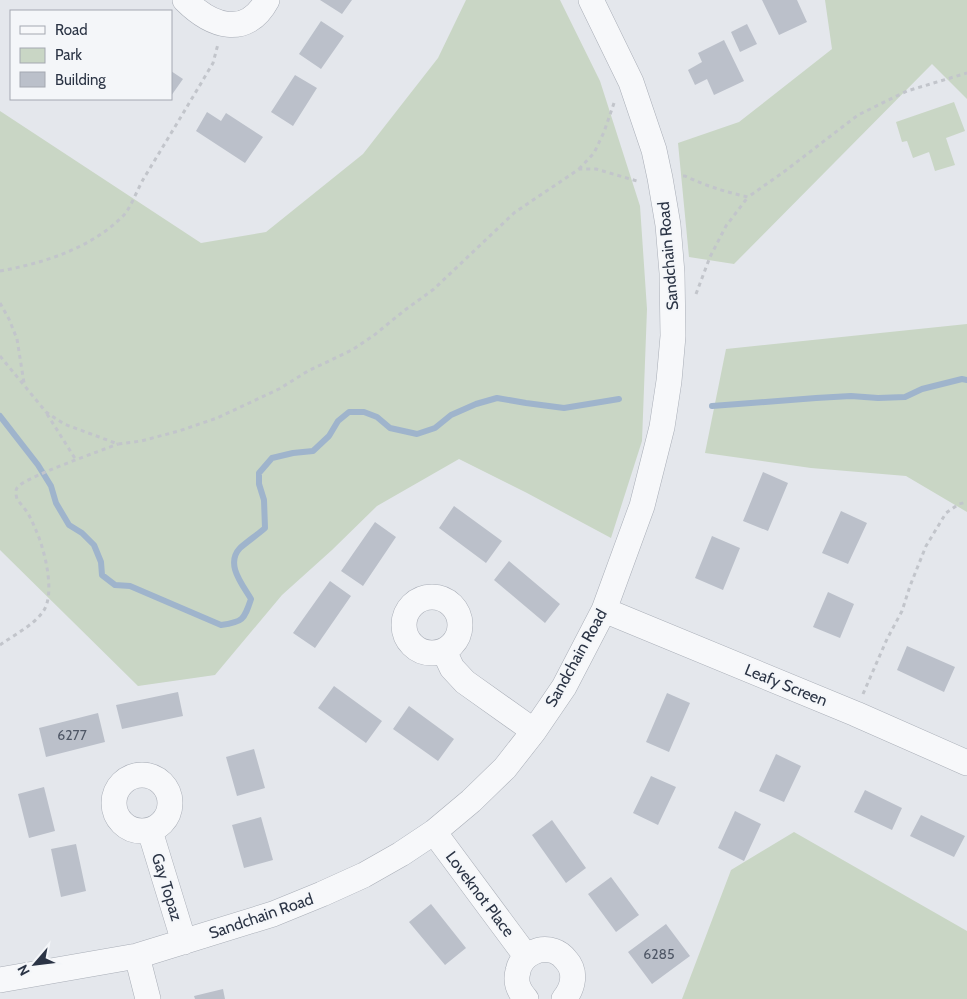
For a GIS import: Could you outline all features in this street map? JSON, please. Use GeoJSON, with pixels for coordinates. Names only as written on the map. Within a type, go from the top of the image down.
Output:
{"type":"FeatureCollection","features":[{"type":"Feature","properties":{"kind":"street"},"geometry":{"type":"LineString","coordinates":[[185,0],[212,20],[224,25],[240,24],[249,20],[259,13],[267,0]]}},
{"type":"Feature","properties":{"kind":"street","name":"Sandchain Road"},"geometry":{"type":"LineString","coordinates":[[0,980],[137,956],[273,914],[364,875],[434,832],[471,801],[505,768],[534,731],[564,687],[604,610],[642,506],[662,427],[673,336],[672,273],[668,224],[654,150],[631,82],[591,0]]}},
{"type":"Feature","properties":{"kind":"street","name":"Leafy Screen"},"geometry":{"type":"LineString","coordinates":[[604,610],[967,762]]}},
{"type":"Feature","properties":{"kind":"street"},"geometry":{"type":"LineString","coordinates":[[444,651],[452,668],[465,682],[534,731]]}},
{"type":"Feature","properties":{"kind":"street","name":"Gay Topaz"},"geometry":{"type":"LineString","coordinates":[[150,831],[184,942]]}},
{"type":"Feature","properties":{"kind":"street","name":"Loveknot Place"},"geometry":{"type":"LineString","coordinates":[[434,832],[526,956]]}},
{"type":"Feature","properties":{"kind":"street"},"geometry":{"type":"LineString","coordinates":[[526,999],[519,990],[516,978],[519,966],[526,956],[544,949],[561,954],[569,964],[573,974],[572,984],[570,992],[564,999]]}},
{"type":"Feature","properties":{"kind":"street"},"geometry":{"type":"LineString","coordinates":[[137,956],[148,999]]}},
{"type":"Feature","properties":{"kind":"path"},"geometry":{"type":"LineString","coordinates":[[0,271],[44,261],[76,247],[104,232],[126,214],[141,184],[213,63],[224,25]]}},
{"type":"Feature","properties":{"kind":"path"},"geometry":{"type":"LineString","coordinates":[[694,297],[710,257],[726,226],[748,197],[858,115],[907,91],[967,73]]}},
{"type":"Feature","properties":{"kind":"path"},"geometry":{"type":"LineString","coordinates":[[0,645],[39,616],[44,611],[49,597],[49,579],[45,554],[26,510],[18,500],[16,492],[18,486],[76,460],[118,444],[142,441],[217,418],[279,389],[308,371],[352,350],[434,289],[514,213],[579,169],[594,153],[604,132],[615,100],[631,82]]}},
{"type":"Feature","properties":{"kind":"path"},"geometry":{"type":"LineString","coordinates":[[579,169],[596,169],[636,182],[686,176],[706,186],[748,197]]}},
{"type":"Feature","properties":{"kind":"path"},"geometry":{"type":"LineString","coordinates":[[0,303],[17,339],[24,385]]}},
{"type":"Feature","properties":{"kind":"path"},"geometry":{"type":"LineString","coordinates":[[0,356],[46,412],[76,460]]}},
{"type":"Feature","properties":{"kind":"path"},"geometry":{"type":"LineString","coordinates":[[46,412],[64,424],[118,444]]}},
{"type":"Feature","properties":{"kind":"path"},"geometry":{"type":"LineString","coordinates":[[856,714],[886,639],[902,611],[926,546],[946,513],[959,504],[967,502]]}},
{"type":"Feature","properties":{"kind":"green space"},"geometry":{"type":"Polygon","coordinates":[[[466,0],[560,0],[600,81],[640,206],[647,309],[642,441],[611,538],[459,459],[377,506],[282,595],[215,675],[138,686],[0,550],[0,111],[201,243],[266,232],[363,154],[438,58],[466,0]]]}},
{"type":"Feature","properties":{"kind":"green space"},"geometry":{"type":"Polygon","coordinates":[[[825,0],[967,0],[967,99],[932,64],[734,264],[689,257],[678,143],[739,122],[832,49],[825,0]]]}},
{"type":"Feature","properties":{"kind":"green space"},"geometry":{"type":"Polygon","coordinates":[[[954,102],[965,131],[946,138],[955,165],[935,171],[929,152],[913,158],[907,141],[902,142],[896,122],[954,102]]]}},
{"type":"Feature","properties":{"kind":"green space"},"geometry":{"type":"Polygon","coordinates":[[[967,324],[967,512],[906,476],[811,468],[705,453],[726,349],[967,324]]]}},
{"type":"Feature","properties":{"kind":"green space"},"geometry":{"type":"Polygon","coordinates":[[[794,832],[967,931],[967,999],[682,999],[731,870],[794,832]]]}},
{"type":"Feature","properties":{"kind":"building"},"geometry":{"type":"Polygon","coordinates":[[[320,0],[352,0],[342,14],[320,0]]]}},
{"type":"Feature","properties":{"kind":"building"},"geometry":{"type":"Polygon","coordinates":[[[762,0],[797,0],[807,22],[779,35],[762,0]]]}},
{"type":"Feature","properties":{"kind":"building"},"geometry":{"type":"Polygon","coordinates":[[[321,21],[344,36],[321,69],[299,54],[321,21]]]}},
{"type":"Feature","properties":{"kind":"building"},"geometry":{"type":"Polygon","coordinates":[[[747,24],[757,44],[740,52],[731,32],[747,24]]]}},
{"type":"Feature","properties":{"kind":"building"},"geometry":{"type":"Polygon","coordinates":[[[724,40],[744,81],[714,95],[707,79],[695,85],[688,70],[702,62],[698,53],[724,40]]]}},
{"type":"Feature","properties":{"kind":"building"},"geometry":{"type":"Polygon","coordinates":[[[172,72],[183,79],[172,95],[172,72]]]}},
{"type":"Feature","properties":{"kind":"building"},"geometry":{"type":"Polygon","coordinates":[[[295,75],[317,88],[293,126],[271,112],[295,75]]]}},
{"type":"Feature","properties":{"kind":"building"},"geometry":{"type":"Polygon","coordinates":[[[207,112],[221,121],[226,113],[263,137],[245,163],[196,131],[207,112]]]}},
{"type":"Feature","properties":{"kind":"building"},"geometry":{"type":"Polygon","coordinates":[[[763,472],[788,483],[768,531],[743,521],[763,472]]]}},
{"type":"Feature","properties":{"kind":"building"},"geometry":{"type":"Polygon","coordinates":[[[454,506],[502,541],[486,563],[439,528],[454,506]]]}},
{"type":"Feature","properties":{"kind":"building"},"geometry":{"type":"Polygon","coordinates":[[[841,511],[867,523],[848,564],[822,553],[841,511]]]}},
{"type":"Feature","properties":{"kind":"building"},"geometry":{"type":"Polygon","coordinates":[[[375,522],[396,537],[363,586],[341,571],[375,522]]]}},
{"type":"Feature","properties":{"kind":"building"},"geometry":{"type":"Polygon","coordinates":[[[712,536],[740,548],[723,590],[695,578],[712,536]]]}},
{"type":"Feature","properties":{"kind":"building"},"geometry":{"type":"Polygon","coordinates":[[[509,561],[560,604],[545,623],[494,580],[509,561]]]}},
{"type":"Feature","properties":{"kind":"building"},"geometry":{"type":"Polygon","coordinates":[[[330,581],[351,596],[315,648],[293,633],[330,581]]]}},
{"type":"Feature","properties":{"kind":"building"},"geometry":{"type":"Polygon","coordinates":[[[828,592],[854,604],[840,638],[813,627],[828,592]]]}},
{"type":"Feature","properties":{"kind":"building"},"geometry":{"type":"Polygon","coordinates":[[[907,646],[955,667],[944,692],[897,670],[907,646]]]}},
{"type":"Feature","properties":{"kind":"building"},"geometry":{"type":"Polygon","coordinates":[[[334,686],[382,721],[366,743],[318,708],[334,686]]]}},
{"type":"Feature","properties":{"kind":"building"},"geometry":{"type":"Polygon","coordinates":[[[178,692],[183,716],[122,729],[116,705],[178,692]]]}},
{"type":"Feature","properties":{"kind":"building"},"geometry":{"type":"Polygon","coordinates":[[[667,693],[690,703],[669,752],[646,742],[667,693]]]}},
{"type":"Feature","properties":{"kind":"building"},"geometry":{"type":"Polygon","coordinates":[[[409,706],[454,739],[438,761],[393,729],[409,706]]]}},
{"type":"Feature","properties":{"kind":"building"},"geometry":{"type":"Polygon","coordinates":[[[98,713],[105,742],[46,757],[39,728],[98,713]]]}},
{"type":"Feature","properties":{"kind":"building"},"geometry":{"type":"Polygon","coordinates":[[[254,749],[265,788],[237,796],[226,757],[254,749]]]}},
{"type":"Feature","properties":{"kind":"building"},"geometry":{"type":"Polygon","coordinates":[[[776,754],[801,766],[784,802],[759,791],[776,754]]]}},
{"type":"Feature","properties":{"kind":"building"},"geometry":{"type":"Polygon","coordinates":[[[651,776],[676,787],[658,825],[633,813],[651,776]]]}},
{"type":"Feature","properties":{"kind":"building"},"geometry":{"type":"Polygon","coordinates":[[[44,787],[55,831],[29,838],[18,794],[44,787]]]}},
{"type":"Feature","properties":{"kind":"building"},"geometry":{"type":"Polygon","coordinates":[[[865,790],[902,808],[892,830],[854,812],[865,790]]]}},
{"type":"Feature","properties":{"kind":"building"},"geometry":{"type":"Polygon","coordinates":[[[735,811],[761,824],[744,861],[718,848],[735,811]]]}},
{"type":"Feature","properties":{"kind":"building"},"geometry":{"type":"Polygon","coordinates":[[[921,815],[965,836],[954,857],[910,836],[921,815]]]}},
{"type":"Feature","properties":{"kind":"building"},"geometry":{"type":"Polygon","coordinates":[[[261,817],[273,860],[244,868],[232,825],[261,817]]]}},
{"type":"Feature","properties":{"kind":"building"},"geometry":{"type":"Polygon","coordinates":[[[552,820],[586,868],[566,883],[532,835],[552,820]]]}},
{"type":"Feature","properties":{"kind":"building"},"geometry":{"type":"Polygon","coordinates":[[[76,844],[86,891],[61,897],[51,849],[76,844]]]}},
{"type":"Feature","properties":{"kind":"building"},"geometry":{"type":"Polygon","coordinates":[[[611,877],[639,915],[616,932],[588,894],[611,877]]]}},
{"type":"Feature","properties":{"kind":"building"},"geometry":{"type":"Polygon","coordinates":[[[431,904],[466,948],[445,965],[409,922],[431,904]]]}},
{"type":"Feature","properties":{"kind":"building"},"geometry":{"type":"Polygon","coordinates":[[[666,924],[690,956],[652,984],[628,952],[666,924]]]}},
{"type":"Feature","properties":{"kind":"building"},"geometry":{"type":"Polygon","coordinates":[[[223,989],[225,999],[195,999],[194,996],[223,989]]]}},
{"type":"Feature","properties":{"kind":"waterway"},"geometry":{"type":"LineString","coordinates":[[712,406],[851,396],[905,397],[922,389],[962,379],[967,380]]}},
{"type":"Feature","properties":{"kind":"waterway"},"geometry":{"type":"LineString","coordinates":[[0,416],[38,465],[51,486],[56,503],[69,525],[82,533],[94,545],[101,562],[102,575],[115,585],[130,586],[221,625],[234,623],[242,619],[251,599],[236,574],[234,561],[240,548],[265,528],[264,500],[259,484],[259,473],[272,458],[313,451],[329,436],[338,421],[349,412],[364,412],[377,417],[390,428],[417,434],[435,428],[451,415],[476,404],[497,398],[564,408],[619,399]]}}]}
